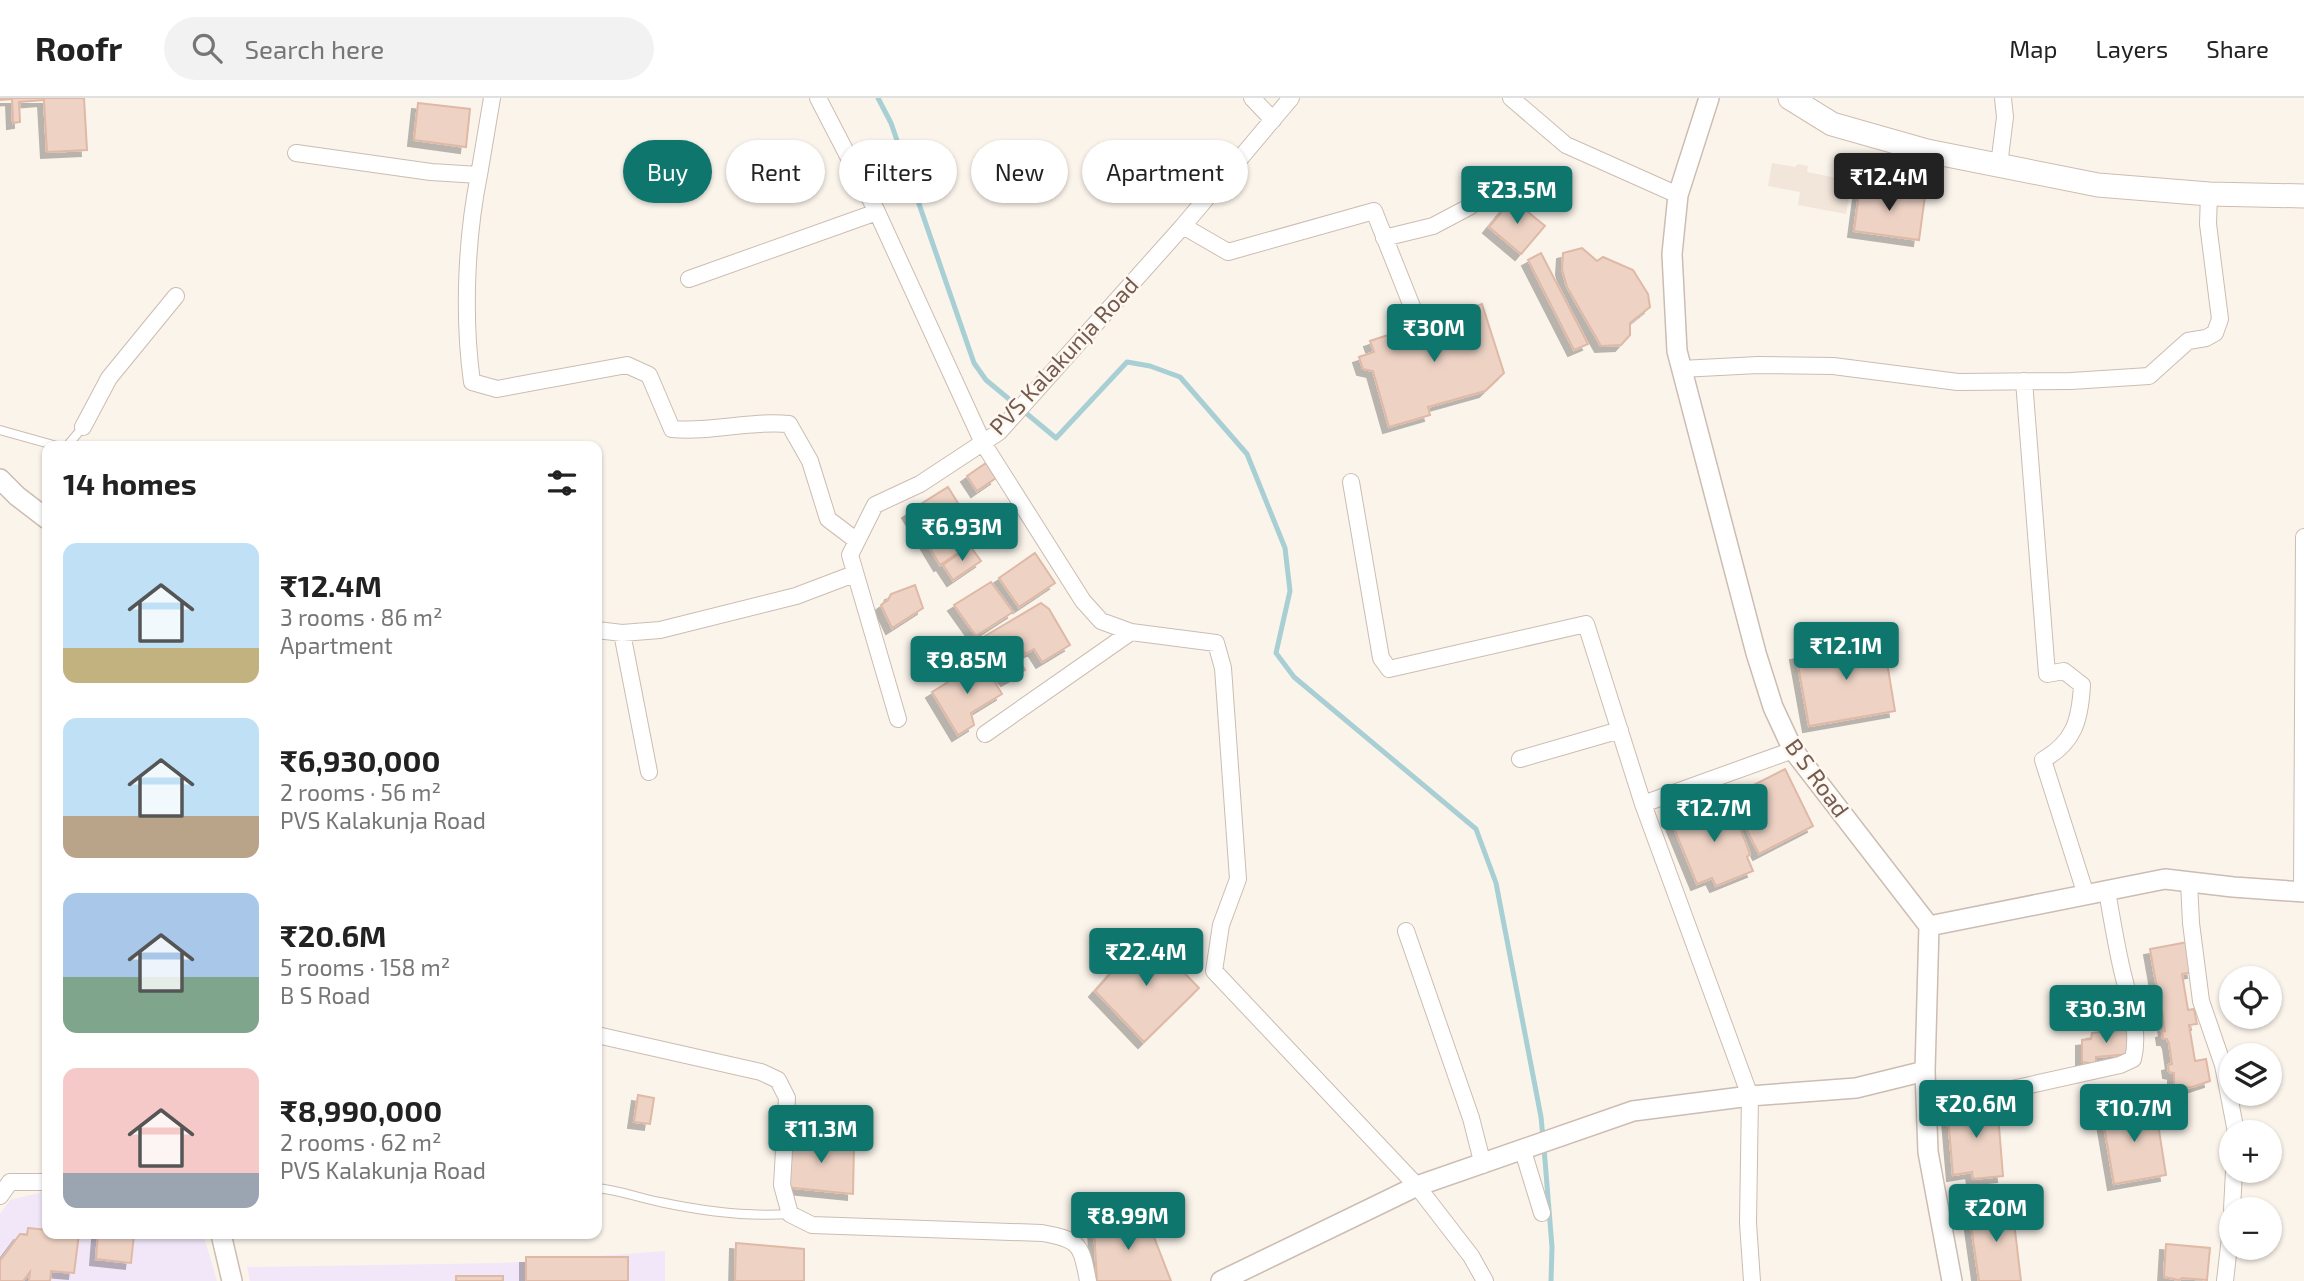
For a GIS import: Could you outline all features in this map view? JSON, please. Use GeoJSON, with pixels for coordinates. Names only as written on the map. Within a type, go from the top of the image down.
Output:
{"type":"FeatureCollection","features":[{"type":"Feature","properties":{"kind":"main road"},"geometry":{"type":"LineString","coordinates":[[1790,98],[1832,124],[1927,151],[2098,185],[2209,194],[2304,196]]}},
{"type":"Feature","properties":{"kind":"street"},"geometry":{"type":"LineString","coordinates":[[492,98],[471,213],[467,332],[472,382],[497,389],[626,365],[649,375],[672,429],[694,431],[770,422],[789,424],[810,461],[828,520],[857,541]]}},
{"type":"Feature","properties":{"kind":"street"},"geometry":{"type":"LineString","coordinates":[[818,98],[877,212],[983,443],[1083,601],[1101,621],[1131,632],[1216,643],[1223,668],[1238,879],[1221,925],[1214,971],[1417,1186],[1471,1256],[1485,1281]]}},
{"type":"Feature","properties":{"kind":"street"},"geometry":{"type":"LineString","coordinates":[[1252,98],[1273,120]]}},
{"type":"Feature","properties":{"kind":"street","name":"PVS Kalakunja Road"},"geometry":{"type":"LineString","coordinates":[[898,719],[850,555],[875,505],[920,484],[999,432],[1183,226],[1291,98]]}},
{"type":"Feature","properties":{"kind":"street"},"geometry":{"type":"LineString","coordinates":[[1511,98],[1566,145],[1678,195]]}},
{"type":"Feature","properties":{"kind":"street","name":"B S Road"},"geometry":{"type":"LineString","coordinates":[[1710,98],[1678,195],[1672,254],[1677,351],[1756,653],[1773,707],[1793,750],[1929,926]]}},
{"type":"Feature","properties":{"kind":"street"},"geometry":{"type":"LineString","coordinates":[[1999,165],[2005,117],[2003,98]]}},
{"type":"Feature","properties":{"kind":"street"},"geometry":{"type":"LineString","coordinates":[[296,153],[431,172],[479,175]]}},
{"type":"Feature","properties":{"kind":"street"},"geometry":{"type":"LineString","coordinates":[[1384,238],[1433,226],[1469,207],[1503,181]]}},
{"type":"Feature","properties":{"kind":"street"},"geometry":{"type":"LineString","coordinates":[[1681,369],[1758,365],[1833,366],[1958,382],[2071,381],[2149,376],[2188,341],[2206,338],[2215,333],[2220,319],[2208,224],[2209,194]]}},
{"type":"Feature","properties":{"kind":"street"},"geometry":{"type":"LineString","coordinates":[[1183,226],[1228,252],[1374,211],[1413,309]]}},
{"type":"Feature","properties":{"kind":"street"},"geometry":{"type":"LineString","coordinates":[[689,279],[877,212]]}},
{"type":"Feature","properties":{"kind":"street"},"geometry":{"type":"LineString","coordinates":[[83,426],[109,378],[176,296]]}},
{"type":"Feature","properties":{"kind":"street"},"geometry":{"type":"LineString","coordinates":[[2024,381],[2048,674],[2064,671],[2082,685],[2074,731],[2059,750],[2043,760],[2086,895]]}},
{"type":"Feature","properties":{"kind":"street"},"geometry":{"type":"LineString","coordinates":[[0,479],[42,515]]}},
{"type":"Feature","properties":{"kind":"street"},"geometry":{"type":"LineString","coordinates":[[1351,482],[1381,658],[1390,669],[1586,624],[1643,804],[1750,1096],[1748,1223],[1752,1281]]}},
{"type":"Feature","properties":{"kind":"street"},"geometry":{"type":"LineString","coordinates":[[1952,1281],[1928,1152],[1925,1071],[1929,926],[2165,879],[2303,891],[2304,537]]}},
{"type":"Feature","properties":{"kind":"street"},"geometry":{"type":"LineString","coordinates":[[602,631],[638,633],[675,626],[796,596],[854,575]]}},
{"type":"Feature","properties":{"kind":"street"},"geometry":{"type":"LineString","coordinates":[[985,734],[1131,632]]}},
{"type":"Feature","properties":{"kind":"street"},"geometry":{"type":"LineString","coordinates":[[622,633],[649,772]]}},
{"type":"Feature","properties":{"kind":"street"},"geometry":{"type":"LineString","coordinates":[[1520,759],[1620,730]]}},
{"type":"Feature","properties":{"kind":"street"},"geometry":{"type":"LineString","coordinates":[[1643,804],[1793,750]]}},
{"type":"Feature","properties":{"kind":"street"},"geometry":{"type":"LineString","coordinates":[[2189,882],[2191,923],[2201,1001],[2224,1066],[2234,1120]]}},
{"type":"Feature","properties":{"kind":"street"},"geometry":{"type":"LineString","coordinates":[[1926,1094],[2003,1091],[2120,1065],[2133,1059],[2133,1018],[2107,891]]}},
{"type":"Feature","properties":{"kind":"street"},"geometry":{"type":"LineString","coordinates":[[1406,931],[1471,1118],[1483,1164]]}},
{"type":"Feature","properties":{"kind":"street"},"geometry":{"type":"LineString","coordinates":[[602,1036],[761,1072],[778,1080],[787,1098],[782,1185],[790,1214],[812,1226],[1042,1233],[1067,1237],[1083,1252],[1088,1281]]}},
{"type":"Feature","properties":{"kind":"street"},"geometry":{"type":"LineString","coordinates":[[1221,1281],[1417,1186],[1633,1111],[1750,1096],[1856,1088],[1925,1071]]}},
{"type":"Feature","properties":{"kind":"street"},"geometry":{"type":"LineString","coordinates":[[1527,1149],[1542,1213]]}},
{"type":"Feature","properties":{"kind":"street"},"geometry":{"type":"LineString","coordinates":[[0,1196],[5,1180],[42,1182]]}},
{"type":"Feature","properties":{"kind":"street"},"geometry":{"type":"LineString","coordinates":[[221,1239],[232,1281]]}},
{"type":"Feature","properties":{"kind":"street"},"geometry":{"type":"LineString","coordinates":[[2225,1281],[2227,1260]]}},
{"type":"Feature","properties":{"kind":"lane"},"geometry":{"type":"LineString","coordinates":[[71,441],[83,426]]}},
{"type":"Feature","properties":{"kind":"lane"},"geometry":{"type":"LineString","coordinates":[[0,430],[42,442]]}},
{"type":"Feature","properties":{"kind":"lane"},"geometry":{"type":"LineString","coordinates":[[602,1189],[660,1202],[757,1216],[790,1214]]}},
{"type":"Feature","properties":{"kind":"shaded area"},"geometry":{"type":"Polygon","coordinates":[[[1772,163],[1808,166],[1807,172],[1852,181],[1846,214],[1798,205],[1800,192],[1768,186],[1772,163]]]}},
{"type":"Feature","properties":{"kind":"shaded area"},"geometry":{"type":"Polygon","coordinates":[[[42,1192],[42,1239],[204,1239],[217,1281],[0,1281],[0,1214],[10,1200],[42,1192]]]}},
{"type":"Feature","properties":{"kind":"shaded area"},"geometry":{"type":"Polygon","coordinates":[[[665,1251],[665,1281],[250,1281],[247,1267],[503,1263],[665,1251]]]}},
{"type":"Feature","properties":{"kind":"building"},"geometry":{"type":"Polygon","coordinates":[[[0,98],[84,98],[87,150],[47,152],[44,100],[19,102],[20,122],[13,123],[12,99],[0,98]]]}},
{"type":"Feature","properties":{"kind":"building"},"geometry":{"type":"Polygon","coordinates":[[[418,103],[470,109],[466,147],[414,140],[418,103]]]}},
{"type":"Feature","properties":{"kind":"building"},"geometry":{"type":"Polygon","coordinates":[[[1860,186],[1925,196],[1919,240],[1854,231],[1860,186]]]}},
{"type":"Feature","properties":{"kind":"building"},"geometry":{"type":"Polygon","coordinates":[[[1512,199],[1545,226],[1521,254],[1489,227],[1512,199]]]}},
{"type":"Feature","properties":{"kind":"building"},"geometry":{"type":"Polygon","coordinates":[[[1582,248],[1597,261],[1603,257],[1633,270],[1648,294],[1650,307],[1630,323],[1630,335],[1621,345],[1601,346],[1567,287],[1562,269],[1563,253],[1582,248]]]}},
{"type":"Feature","properties":{"kind":"building"},"geometry":{"type":"Polygon","coordinates":[[[1541,253],[1588,344],[1574,350],[1528,260],[1541,253]]]}},
{"type":"Feature","properties":{"kind":"building"},"geometry":{"type":"Polygon","coordinates":[[[1482,304],[1504,373],[1485,391],[1428,407],[1430,415],[1389,427],[1373,371],[1363,369],[1359,357],[1374,352],[1370,341],[1482,304]]]}},
{"type":"Feature","properties":{"kind":"building"},"geometry":{"type":"Polygon","coordinates":[[[986,463],[996,478],[977,491],[967,476],[986,463]]]}},
{"type":"Feature","properties":{"kind":"building"},"geometry":{"type":"Polygon","coordinates":[[[948,487],[976,538],[940,565],[908,512],[948,487]]]}},
{"type":"Feature","properties":{"kind":"building"},"geometry":{"type":"Polygon","coordinates":[[[970,546],[981,561],[953,580],[943,565],[970,546]]]}},
{"type":"Feature","properties":{"kind":"building"},"geometry":{"type":"Polygon","coordinates":[[[1035,553],[1055,583],[1019,607],[999,578],[1035,553]]]}},
{"type":"Feature","properties":{"kind":"building"},"geometry":{"type":"Polygon","coordinates":[[[991,582],[1013,612],[976,636],[954,605],[991,582]]]}},
{"type":"Feature","properties":{"kind":"building"},"geometry":{"type":"Polygon","coordinates":[[[915,585],[923,608],[892,628],[881,605],[891,594],[915,585]]]}},
{"type":"Feature","properties":{"kind":"building"},"geometry":{"type":"Polygon","coordinates":[[[1041,603],[1049,609],[1070,645],[1042,662],[1034,649],[1025,654],[1021,647],[1014,652],[1025,670],[1007,680],[997,669],[980,639],[1041,603]]]}},
{"type":"Feature","properties":{"kind":"building"},"geometry":{"type":"Polygon","coordinates":[[[1883,638],[1895,711],[1809,726],[1796,654],[1883,638]]]}},
{"type":"Feature","properties":{"kind":"building"},"geometry":{"type":"Polygon","coordinates":[[[982,661],[1002,694],[971,713],[974,725],[958,735],[932,692],[982,661]]]}},
{"type":"Feature","properties":{"kind":"building"},"geometry":{"type":"Polygon","coordinates":[[[1785,769],[1813,826],[1759,854],[1730,797],[1785,769]]]}},
{"type":"Feature","properties":{"kind":"building"},"geometry":{"type":"Polygon","coordinates":[[[1728,797],[1750,854],[1747,857],[1753,871],[1716,886],[1712,878],[1697,884],[1671,821],[1685,815],[1688,818],[1710,809],[1708,805],[1728,797]]]}},
{"type":"Feature","properties":{"kind":"building"},"geometry":{"type":"Polygon","coordinates":[[[1146,933],[1199,988],[1144,1042],[1095,991],[1146,933]]]}},
{"type":"Feature","properties":{"kind":"building"},"geometry":{"type":"Polygon","coordinates":[[[2188,942],[2193,972],[2182,974],[2188,1010],[2194,1009],[2197,1024],[2189,1025],[2195,1061],[2206,1059],[2210,1081],[2192,1087],[2174,1088],[2174,1073],[2169,1072],[2168,1065],[2172,1064],[2169,1043],[2167,1039],[2163,1039],[2162,1032],[2165,1031],[2162,1010],[2157,1008],[2155,994],[2158,994],[2150,949],[2188,942]]]}},
{"type":"Feature","properties":{"kind":"building"},"geometry":{"type":"Polygon","coordinates":[[[2129,1029],[2131,1054],[2096,1057],[2096,1064],[2082,1062],[2082,1040],[2091,1039],[2092,1033],[2129,1029]]]}},
{"type":"Feature","properties":{"kind":"building"},"geometry":{"type":"Polygon","coordinates":[[[638,1095],[654,1098],[650,1124],[634,1122],[638,1095]]]}},
{"type":"Feature","properties":{"kind":"building"},"geometry":{"type":"Polygon","coordinates":[[[1997,1102],[2003,1176],[1973,1179],[1972,1172],[1953,1175],[1948,1116],[1954,1116],[1954,1103],[1997,1102]]]}},
{"type":"Feature","properties":{"kind":"building"},"geometry":{"type":"Polygon","coordinates":[[[2155,1105],[2166,1175],[2114,1184],[2102,1114],[2155,1105]]]}},
{"type":"Feature","properties":{"kind":"building"},"geometry":{"type":"Polygon","coordinates":[[[793,1135],[854,1144],[853,1194],[785,1187],[793,1135]]]}},
{"type":"Feature","properties":{"kind":"building"},"geometry":{"type":"Polygon","coordinates":[[[2012,1205],[2021,1281],[1979,1281],[1969,1211],[2012,1205]]]}},
{"type":"Feature","properties":{"kind":"building"},"geometry":{"type":"Polygon","coordinates":[[[1145,1214],[1171,1281],[1097,1281],[1094,1227],[1145,1214]]]}},
{"type":"Feature","properties":{"kind":"building"},"geometry":{"type":"Polygon","coordinates":[[[28,1228],[42,1229],[42,1239],[78,1239],[74,1273],[51,1271],[50,1281],[29,1281],[30,1272],[23,1281],[0,1281],[0,1261],[20,1234],[27,1235],[28,1228]]]}},
{"type":"Feature","properties":{"kind":"building"},"geometry":{"type":"Polygon","coordinates":[[[98,1239],[133,1239],[131,1263],[96,1259],[98,1239]]]}},
{"type":"Feature","properties":{"kind":"building"},"geometry":{"type":"Polygon","coordinates":[[[736,1243],[804,1249],[804,1281],[735,1281],[736,1243]]]}},
{"type":"Feature","properties":{"kind":"building"},"geometry":{"type":"Polygon","coordinates":[[[2166,1244],[2210,1248],[2207,1280],[2164,1277],[2166,1244]]]}},
{"type":"Feature","properties":{"kind":"building"},"geometry":{"type":"Polygon","coordinates":[[[526,1257],[628,1257],[628,1281],[526,1281],[526,1257]]]}},
{"type":"Feature","properties":{"kind":"building"},"geometry":{"type":"Polygon","coordinates":[[[456,1276],[503,1276],[503,1281],[456,1281],[456,1276]]]}},
{"type":"Feature","properties":{"kind":"waterway"},"geometry":{"type":"LineString","coordinates":[[878,98],[891,123],[974,363],[986,380],[1056,438],[1127,362],[1150,366],[1180,377],[1247,454],[1285,548],[1290,591],[1276,653],[1294,677],[1476,829],[1496,883],[1543,1138]]}},
{"type":"Feature","properties":{"kind":"waterway"},"geometry":{"type":"LineString","coordinates":[[1544,1148],[1552,1247],[1551,1281]]}}]}
